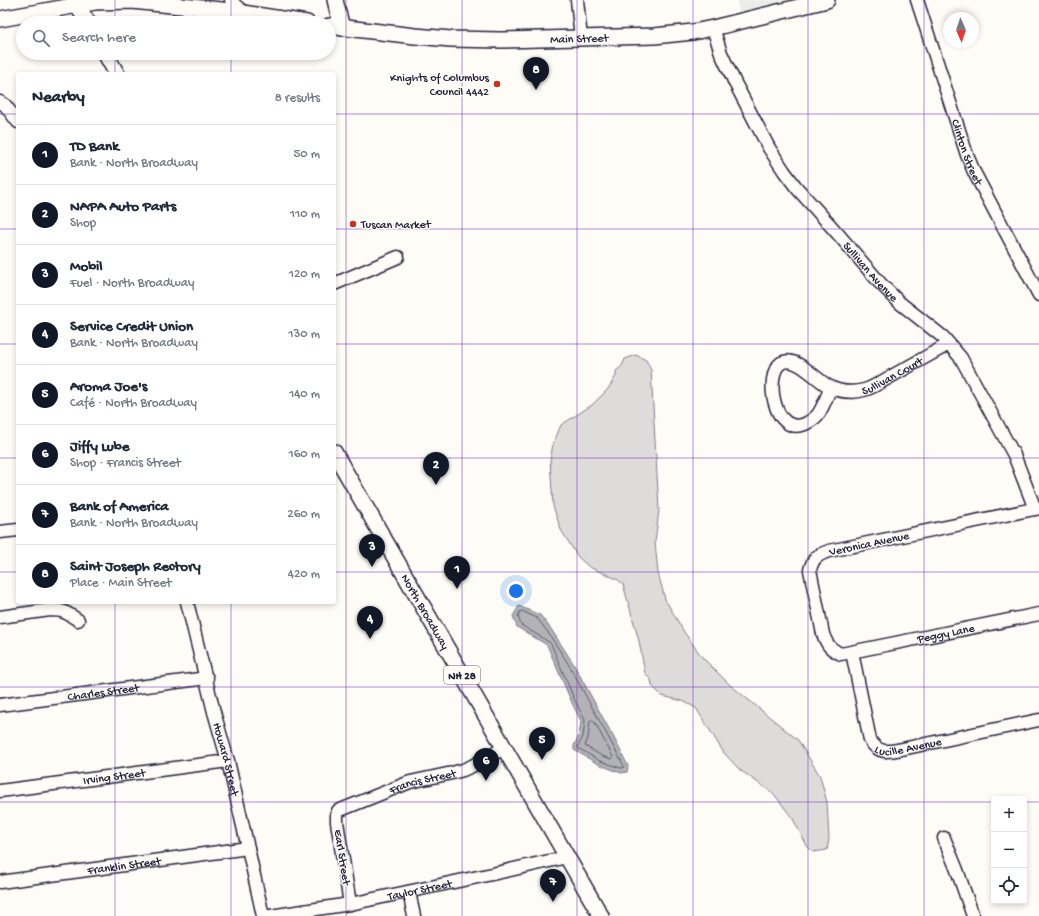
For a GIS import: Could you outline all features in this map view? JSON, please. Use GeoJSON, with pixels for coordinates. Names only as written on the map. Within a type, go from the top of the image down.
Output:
{"type":"FeatureCollection","features":[{"type":"Feature","properties":{"kind":"main road"},"geometry":{"type":"LineString","coordinates":[[335,0],[335,16]]}},
{"type":"Feature","properties":{"kind":"main road","name":"Main Street"},"geometry":{"type":"LineString","coordinates":[[336,27],[408,36],[452,39],[501,40],[654,36],[680,34],[712,28],[827,0]]}},
{"type":"Feature","properties":{"kind":"main road"},"geometry":{"type":"LineString","coordinates":[[0,19],[76,3],[106,1],[204,4],[260,16]]}},
{"type":"Feature","properties":{"kind":"main road"},"geometry":{"type":"LineString","coordinates":[[76,3],[84,16]]}},
{"type":"Feature","properties":{"kind":"main road"},"geometry":{"type":"LineString","coordinates":[[109,60],[116,72]]}},
{"type":"Feature","properties":{"kind":"main road","name":"North Broadway"},"geometry":{"type":"LineString","coordinates":[[336,455],[601,916]]}},
{"type":"Feature","properties":{"kind":"street"},"geometry":{"type":"LineString","coordinates":[[231,0],[246,14]]}},
{"type":"Feature","properties":{"kind":"street"},"geometry":{"type":"LineString","coordinates":[[577,0],[581,38]]}},
{"type":"Feature","properties":{"kind":"street","name":"Clinton Street"},"geometry":{"type":"LineString","coordinates":[[917,0],[967,155],[974,172],[1039,295]]}},
{"type":"Feature","properties":{"kind":"street","name":"Sullivan Avenue"},"geometry":{"type":"LineString","coordinates":[[712,28],[732,78],[769,148],[796,187],[880,283],[900,303],[940,334],[961,358],[1014,455],[1037,508]]}},
{"type":"Feature","properties":{"kind":"street"},"geometry":{"type":"LineString","coordinates":[[0,102],[16,120]]}},
{"type":"Feature","properties":{"kind":"street"},"geometry":{"type":"LineString","coordinates":[[336,283],[398,257]]}},
{"type":"Feature","properties":{"kind":"street","name":"Sullivan Court"},"geometry":{"type":"LineString","coordinates":[[831,388],[820,412],[813,420],[803,425],[794,426],[784,420],[774,401],[774,374],[777,366],[784,362],[792,362],[801,365],[831,388],[850,392],[863,391],[949,344]]}},
{"type":"Feature","properties":{"kind":"street","name":"Veronica Avenue"},"geometry":{"type":"LineString","coordinates":[[852,652],[841,654],[832,650],[826,643],[823,634],[810,570],[812,561],[820,554],[1037,508]]}},
{"type":"Feature","properties":{"kind":"street"},"geometry":{"type":"LineString","coordinates":[[0,532],[16,530]]}},
{"type":"Feature","properties":{"kind":"street","name":"Howard Street"},"geometry":{"type":"LineString","coordinates":[[188,604],[214,712],[228,761],[263,916]]}},
{"type":"Feature","properties":{"kind":"street"},"geometry":{"type":"LineString","coordinates":[[0,617],[58,610],[66,612],[78,620]]}},
{"type":"Feature","properties":{"kind":"street","name":"Peggy Lane"},"geometry":{"type":"LineString","coordinates":[[852,652],[1039,614]]}},
{"type":"Feature","properties":{"kind":"street","name":"Lucille Avenue"},"geometry":{"type":"LineString","coordinates":[[852,652],[870,740],[873,746],[878,750],[884,751],[902,749],[1039,720]]}},
{"type":"Feature","properties":{"kind":"street","name":"Charles Street"},"geometry":{"type":"LineString","coordinates":[[0,705],[206,678]]}},
{"type":"Feature","properties":{"kind":"street","name":"Francis Street"},"geometry":{"type":"LineString","coordinates":[[338,811],[410,782],[463,770],[504,748]]}},
{"type":"Feature","properties":{"kind":"street","name":"Irving Street"},"geometry":{"type":"LineString","coordinates":[[0,791],[228,761]]}},
{"type":"Feature","properties":{"kind":"street","name":"Earl Street"},"geometry":{"type":"LineString","coordinates":[[338,811],[337,822],[350,904]]}},
{"type":"Feature","properties":{"kind":"street"},"geometry":{"type":"LineString","coordinates":[[944,838],[973,916]]}},
{"type":"Feature","properties":{"kind":"street","name":"Franklin Street"},"geometry":{"type":"LineString","coordinates":[[0,882],[248,848]]}},
{"type":"Feature","properties":{"kind":"street","name":"Taylor Street"},"geometry":{"type":"LineString","coordinates":[[270,916],[350,904],[567,857]]}},
{"type":"Feature","properties":{"kind":"street"},"geometry":{"type":"LineString","coordinates":[[409,892],[414,916]]}},
{"type":"Feature","properties":{"kind":"shaded area"},"geometry":{"type":"Polygon","coordinates":[[[737,0],[790,0],[739,13],[737,0]]]}},
{"type":"Feature","properties":{"kind":"shaded area"},"geometry":{"type":"Polygon","coordinates":[[[636,355],[646,360],[651,370],[659,510],[655,542],[658,573],[665,599],[684,632],[702,657],[729,684],[798,740],[820,776],[827,802],[829,839],[827,850],[813,852],[807,846],[793,819],[774,794],[740,770],[724,753],[696,708],[683,701],[662,696],[652,686],[651,680],[645,673],[639,641],[623,584],[617,579],[589,567],[578,557],[561,530],[553,506],[550,461],[553,444],[561,425],[592,405],[608,389],[616,376],[616,371],[622,366],[625,359],[636,355]]]}},
{"type":"Feature","properties":{"kind":"water"},"geometry":{"type":"Polygon","coordinates":[[[519,606],[540,615],[551,629],[573,663],[614,738],[628,766],[627,772],[621,773],[598,764],[574,750],[574,745],[579,736],[581,721],[547,645],[517,627],[513,616],[519,606]]]}},
{"type":"Feature","properties":{"kind":"place","name":"Knights of Columbus Council 4442"},"geometry":{"type":"Point","coordinates":[497,84]}},
{"type":"Feature","properties":{"kind":"place","name":"Saint Joseph Rectory"},"geometry":{"type":"Point","coordinates":[536,90]}},
{"type":"Feature","properties":{"kind":"place","name":"Tuscan Market"},"geometry":{"type":"Point","coordinates":[353,224]}},
{"type":"Feature","properties":{"kind":"place","name":"NAPA Auto Parts"},"geometry":{"type":"Point","coordinates":[436,485]}},
{"type":"Feature","properties":{"kind":"place","name":"Mobil"},"geometry":{"type":"Point","coordinates":[372,567]}},
{"type":"Feature","properties":{"kind":"place","name":"TD Bank"},"geometry":{"type":"Point","coordinates":[457,589]}},
{"type":"Feature","properties":{"kind":"place","name":"Service Credit Union"},"geometry":{"type":"Point","coordinates":[370,639]}},
{"type":"Feature","properties":{"kind":"place","name":"Aroma Joe's"},"geometry":{"type":"Point","coordinates":[542,760]}},
{"type":"Feature","properties":{"kind":"place","name":"Jiffy Lube"},"geometry":{"type":"Point","coordinates":[486,781]}},
{"type":"Feature","properties":{"kind":"place","name":"Bank of America"},"geometry":{"type":"Point","coordinates":[553,902]}}]}
